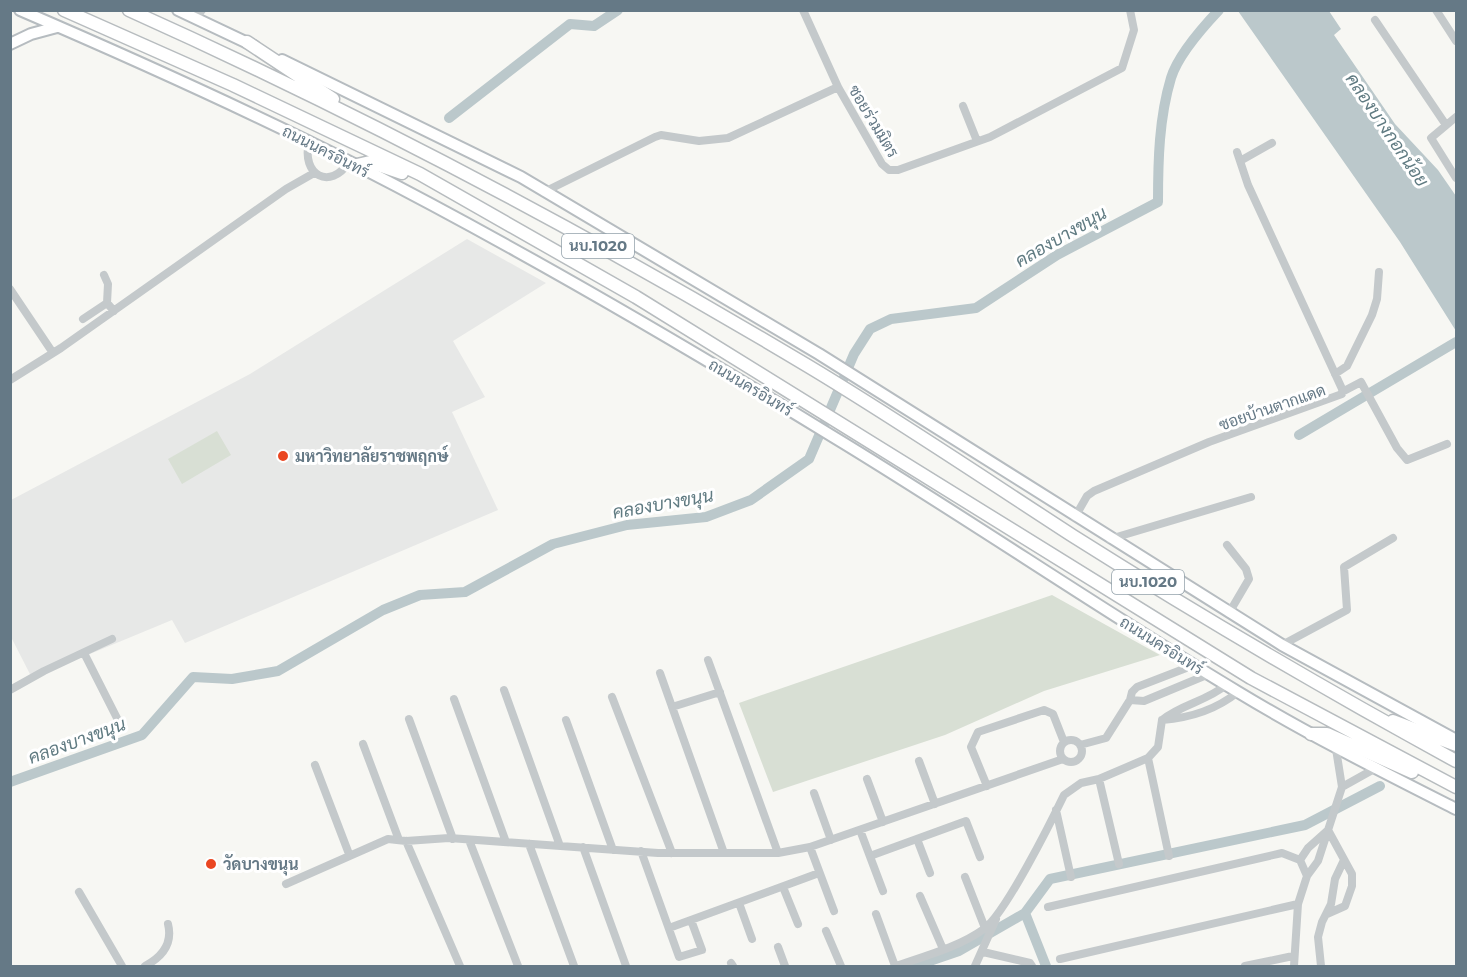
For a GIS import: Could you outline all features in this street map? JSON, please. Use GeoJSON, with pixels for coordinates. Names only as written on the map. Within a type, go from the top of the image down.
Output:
{"type":"FeatureCollection","features":[{"type":"Feature","properties":{"kind":"main road","name":"ถนนนครอินทร์"},"geometry":{"type":"LineString","coordinates":[[20,10],[309,142],[535,261],[830,434],[1226,685],[1336,749],[1456,810]]}},
{"type":"Feature","properties":{"kind":"main road","name":"ถนนนครอินทร์"},"geometry":{"type":"LineString","coordinates":[[64,10],[233,85],[420,174],[636,297],[1251,678],[1425,773],[1456,787]]}},
{"type":"Feature","properties":{"kind":"main road","name":"นบ.1020"},"geometry":{"type":"LineString","coordinates":[[129,10],[238,59],[363,121],[560,224],[848,391],[1271,658],[1456,761]]}},
{"type":"Feature","properties":{"kind":"main road","name":"นบ.1020"},"geometry":{"type":"LineString","coordinates":[[178,10],[198,14],[247,42],[520,177],[836,365],[1282,645],[1456,740]]}},
{"type":"Feature","properties":{"kind":"main road"},"geometry":{"type":"LineString","coordinates":[[10,45],[31,34],[58,27]]}},
{"type":"Feature","properties":{"kind":"main road"},"geometry":{"type":"LineString","coordinates":[[247,42],[363,121]]}},
{"type":"Feature","properties":{"kind":"main road"},"geometry":{"type":"LineString","coordinates":[[353,164],[370,162],[411,176],[420,174]]}},
{"type":"Feature","properties":{"kind":"main road"},"geometry":{"type":"LineString","coordinates":[[1372,715],[1409,725],[1456,745]]}},
{"type":"Feature","properties":{"kind":"main road"},"geometry":{"type":"LineString","coordinates":[[1311,734],[1327,735],[1399,768],[1425,773]]}},
{"type":"Feature","properties":{"kind":"street"},"geometry":{"type":"LineString","coordinates":[[803,10],[838,87]]}},
{"type":"Feature","properties":{"kind":"street","name":"ซอยร่วมมิตร"},"geometry":{"type":"LineString","coordinates":[[544,192],[655,137],[661,135],[699,141],[728,138],[838,87],[882,164],[889,170],[898,170],[977,141],[1122,68],[1134,30],[1130,10]]}},
{"type":"Feature","properties":{"kind":"street"},"geometry":{"type":"LineString","coordinates":[[1436,10],[1456,41]]}},
{"type":"Feature","properties":{"kind":"street"},"geometry":{"type":"LineString","coordinates":[[1375,20],[1446,125]]}},
{"type":"Feature","properties":{"kind":"street"},"geometry":{"type":"LineString","coordinates":[[963,106],[977,141]]}},
{"type":"Feature","properties":{"kind":"street"},"geometry":{"type":"LineString","coordinates":[[1456,117],[1431,138],[1456,178]]}},
{"type":"Feature","properties":{"kind":"street"},"geometry":{"type":"LineString","coordinates":[[309,142],[307,159],[314,173],[328,178],[353,164]]}},
{"type":"Feature","properties":{"kind":"street"},"geometry":{"type":"LineString","coordinates":[[1240,161],[1272,144]]}},
{"type":"Feature","properties":{"kind":"street","name":"ซอยบ้านตากแดด"},"geometry":{"type":"LineString","coordinates":[[1075,517],[1087,496],[1094,491],[1209,442],[1340,398],[1342,392],[1335,374],[1248,185],[1237,152]]}},
{"type":"Feature","properties":{"kind":"street"},"geometry":{"type":"LineString","coordinates":[[10,380],[53,353],[286,189],[314,173]]}},
{"type":"Feature","properties":{"kind":"street"},"geometry":{"type":"LineString","coordinates":[[1335,374],[1347,366],[1372,315],[1377,299],[1379,272]]}},
{"type":"Feature","properties":{"kind":"street"},"geometry":{"type":"LineString","coordinates":[[104,275],[108,284],[107,303],[114,310]]}},
{"type":"Feature","properties":{"kind":"street"},"geometry":{"type":"LineString","coordinates":[[10,289],[53,353]]}},
{"type":"Feature","properties":{"kind":"street"},"geometry":{"type":"LineString","coordinates":[[83,319],[107,303]]}},
{"type":"Feature","properties":{"kind":"street"},"geometry":{"type":"LineString","coordinates":[[1342,392],[1361,382],[1397,448],[1407,460],[1447,444]]}},
{"type":"Feature","properties":{"kind":"street"},"geometry":{"type":"LineString","coordinates":[[1110,539],[1251,497]]}},
{"type":"Feature","properties":{"kind":"street"},"geometry":{"type":"LineString","coordinates":[[1282,645],[1347,610],[1342,574],[1346,563],[1393,538]]}},
{"type":"Feature","properties":{"kind":"street"},"geometry":{"type":"LineString","coordinates":[[1227,545],[1246,569],[1249,579],[1229,613]]}},
{"type":"Feature","properties":{"kind":"street"},"geometry":{"type":"LineString","coordinates":[[10,690],[112,639]]}},
{"type":"Feature","properties":{"kind":"street"},"geometry":{"type":"LineString","coordinates":[[84,653],[121,726]]}},
{"type":"Feature","properties":{"kind":"street"},"geometry":{"type":"LineString","coordinates":[[708,660],[778,853]]}},
{"type":"Feature","properties":{"kind":"street"},"geometry":{"type":"LineString","coordinates":[[1063,759],[1059,750],[1064,742],[1071,740],[1080,745],[1106,738],[1137,687],[1194,665]]}},
{"type":"Feature","properties":{"kind":"street"},"geometry":{"type":"LineString","coordinates":[[660,673],[724,853]]}},
{"type":"Feature","properties":{"kind":"street"},"geometry":{"type":"LineString","coordinates":[[1130,700],[1144,701],[1209,674]]}},
{"type":"Feature","properties":{"kind":"street"},"geometry":{"type":"LineString","coordinates":[[876,914],[895,966],[944,949],[986,928],[1000,909],[1064,795],[1082,783],[1148,758],[1158,747],[1162,720],[1179,708],[1215,694],[1226,685]]}},
{"type":"Feature","properties":{"kind":"street"},"geometry":{"type":"LineString","coordinates":[[504,690],[560,846]]}},
{"type":"Feature","properties":{"kind":"street"},"geometry":{"type":"LineString","coordinates":[[672,707],[720,692]]}},
{"type":"Feature","properties":{"kind":"street"},"geometry":{"type":"LineString","coordinates":[[1162,720],[1186,718],[1226,702],[1238,692]]}},
{"type":"Feature","properties":{"kind":"street"},"geometry":{"type":"LineString","coordinates":[[612,698],[672,853]]}},
{"type":"Feature","properties":{"kind":"street"},"geometry":{"type":"LineString","coordinates":[[454,699],[506,842]]}},
{"type":"Feature","properties":{"kind":"street"},"geometry":{"type":"LineString","coordinates":[[987,786],[971,747],[978,732],[1044,710],[1053,714],[1064,742]]}},
{"type":"Feature","properties":{"kind":"street"},"geometry":{"type":"LineString","coordinates":[[409,719],[453,838]]}},
{"type":"Feature","properties":{"kind":"street"},"geometry":{"type":"LineString","coordinates":[[566,720],[613,850]]}},
{"type":"Feature","properties":{"kind":"street"},"geometry":{"type":"LineString","coordinates":[[363,744],[403,841],[460,966]]}},
{"type":"Feature","properties":{"kind":"street"},"geometry":{"type":"LineString","coordinates":[[285,884],[387,839],[403,841],[453,838],[672,853],[778,853],[810,847],[1063,759],[1070,762],[1077,761],[1082,752],[1080,745]]}},
{"type":"Feature","properties":{"kind":"street"},"geometry":{"type":"LineString","coordinates":[[1294,966],[1298,904],[1307,876],[1318,861],[1342,787],[1336,749]]}},
{"type":"Feature","properties":{"kind":"street"},"geometry":{"type":"LineString","coordinates":[[1148,758],[1169,856]]}},
{"type":"Feature","properties":{"kind":"street"},"geometry":{"type":"LineString","coordinates":[[919,761],[936,804]]}},
{"type":"Feature","properties":{"kind":"street"},"geometry":{"type":"LineString","coordinates":[[315,765],[349,854]]}},
{"type":"Feature","properties":{"kind":"street"},"geometry":{"type":"LineString","coordinates":[[1342,787],[1376,768]]}},
{"type":"Feature","properties":{"kind":"street"},"geometry":{"type":"LineString","coordinates":[[1100,778],[1119,864]]}},
{"type":"Feature","properties":{"kind":"street"},"geometry":{"type":"LineString","coordinates":[[867,779],[884,822]]}},
{"type":"Feature","properties":{"kind":"street"},"geometry":{"type":"LineString","coordinates":[[814,793],[831,840]]}},
{"type":"Feature","properties":{"kind":"street"},"geometry":{"type":"LineString","coordinates":[[1056,810],[1071,877]]}},
{"type":"Feature","properties":{"kind":"street"},"geometry":{"type":"LineString","coordinates":[[870,856],[966,821],[980,857]]}},
{"type":"Feature","properties":{"kind":"street"},"geometry":{"type":"LineString","coordinates":[[860,830],[883,891]]}},
{"type":"Feature","properties":{"kind":"street"},"geometry":{"type":"LineString","coordinates":[[1300,860],[1308,848],[1328,830]]}},
{"type":"Feature","properties":{"kind":"street"},"geometry":{"type":"LineString","coordinates":[[1327,914],[1345,906],[1350,893],[1352,874],[1328,830]]}},
{"type":"Feature","properties":{"kind":"street"},"geometry":{"type":"LineString","coordinates":[[917,839],[930,873]]}},
{"type":"Feature","properties":{"kind":"street"},"geometry":{"type":"LineString","coordinates":[[469,840],[518,966]]}},
{"type":"Feature","properties":{"kind":"street"},"geometry":{"type":"LineString","coordinates":[[529,844],[574,966]]}},
{"type":"Feature","properties":{"kind":"street"},"geometry":{"type":"LineString","coordinates":[[810,847],[834,912]]}},
{"type":"Feature","properties":{"kind":"street"},"geometry":{"type":"LineString","coordinates":[[583,848],[626,966]]}},
{"type":"Feature","properties":{"kind":"street"},"geometry":{"type":"LineString","coordinates":[[641,851],[680,957],[702,950],[691,920]]}},
{"type":"Feature","properties":{"kind":"street"},"geometry":{"type":"LineString","coordinates":[[1048,907],[1282,853],[1300,860],[1307,876]]}},
{"type":"Feature","properties":{"kind":"street"},"geometry":{"type":"LineString","coordinates":[[1321,966],[1318,937],[1327,914],[1335,879],[1344,860]]}},
{"type":"Feature","properties":{"kind":"street"},"geometry":{"type":"LineString","coordinates":[[669,928],[819,873]]}},
{"type":"Feature","properties":{"kind":"street"},"geometry":{"type":"LineString","coordinates":[[965,877],[986,928]]}},
{"type":"Feature","properties":{"kind":"street"},"geometry":{"type":"LineString","coordinates":[[783,887],[798,924]]}},
{"type":"Feature","properties":{"kind":"street"},"geometry":{"type":"LineString","coordinates":[[79,892],[122,966]]}},
{"type":"Feature","properties":{"kind":"street"},"geometry":{"type":"LineString","coordinates":[[920,896],[944,949]]}},
{"type":"Feature","properties":{"kind":"street"},"geometry":{"type":"LineString","coordinates":[[739,903],[752,939]]}},
{"type":"Feature","properties":{"kind":"street"},"geometry":{"type":"LineString","coordinates":[[1060,959],[1298,904]]}},
{"type":"Feature","properties":{"kind":"street"},"geometry":{"type":"LineString","coordinates":[[975,966],[1000,909]]}},
{"type":"Feature","properties":{"kind":"street"},"geometry":{"type":"LineString","coordinates":[[145,966],[164,951],[168,944],[168,924]]}},
{"type":"Feature","properties":{"kind":"street"},"geometry":{"type":"LineString","coordinates":[[826,931],[841,966]]}},
{"type":"Feature","properties":{"kind":"street"},"geometry":{"type":"LineString","coordinates":[[778,947],[785,966]]}},
{"type":"Feature","properties":{"kind":"street"},"geometry":{"type":"LineString","coordinates":[[983,952],[1030,963],[1032,966]]}},
{"type":"Feature","properties":{"kind":"street"},"geometry":{"type":"LineString","coordinates":[[1245,966],[1293,956]]}},
{"type":"Feature","properties":{"kind":"shaded area","name":"มหาวิทยาลัยราชพฤกษ์"},"geometry":{"type":"Polygon","coordinates":[[[467,239],[546,283],[453,341],[485,397],[452,412],[498,510],[185,643],[172,620],[32,678],[11,637],[11,500],[250,374],[467,239]]]}},
{"type":"Feature","properties":{"kind":"shaded area"},"geometry":{"type":"Polygon","coordinates":[[[217,431],[231,455],[182,484],[168,459],[217,431]]]}},
{"type":"Feature","properties":{"kind":"shaded area"},"geometry":{"type":"Polygon","coordinates":[[[1052,595],[1160,655],[1044,691],[945,735],[773,792],[739,703],[1052,595]]]}},
{"type":"Feature","properties":{"kind":"water","name":"คลองบางกอกน้อย"},"geometry":{"type":"Polygon","coordinates":[[[1238,11],[1329,11],[1341,29],[1334,35],[1395,124],[1438,170],[1456,196],[1456,331],[1400,242],[1238,11]]]}},
{"type":"Feature","properties":{"kind":"waterway"},"geometry":{"type":"LineString","coordinates":[[449,118],[570,24],[594,26],[618,10]]}},
{"type":"Feature","properties":{"kind":"waterway","name":"คลองบางขนุน"},"geometry":{"type":"LineString","coordinates":[[10,782],[142,735],[193,677],[232,679],[278,671],[383,610],[420,595],[465,592],[553,544],[627,525],[706,517],[751,500],[809,459],[854,354],[870,329],[891,319],[976,308],[1057,255],[1158,202],[1162,124],[1171,78],[1185,51],[1219,10]]}},
{"type":"Feature","properties":{"kind":"waterway"},"geometry":{"type":"LineString","coordinates":[[1299,435],[1456,342]]}},
{"type":"Feature","properties":{"kind":"waterway"},"geometry":{"type":"LineString","coordinates":[[915,966],[959,951],[1025,913],[1050,879],[1305,825],[1380,786]]}},
{"type":"Feature","properties":{"kind":"waterway"},"geometry":{"type":"LineString","coordinates":[[1025,913],[1046,966]]}},
{"type":"Feature","properties":{"kind":"place","name":"มหาวิทยาลัยราชพฤกษ์"},"geometry":{"type":"Point","coordinates":[283,456]}},
{"type":"Feature","properties":{"kind":"place","name":"วัดบางขนุน"},"geometry":{"type":"Point","coordinates":[211,864]}}]}
